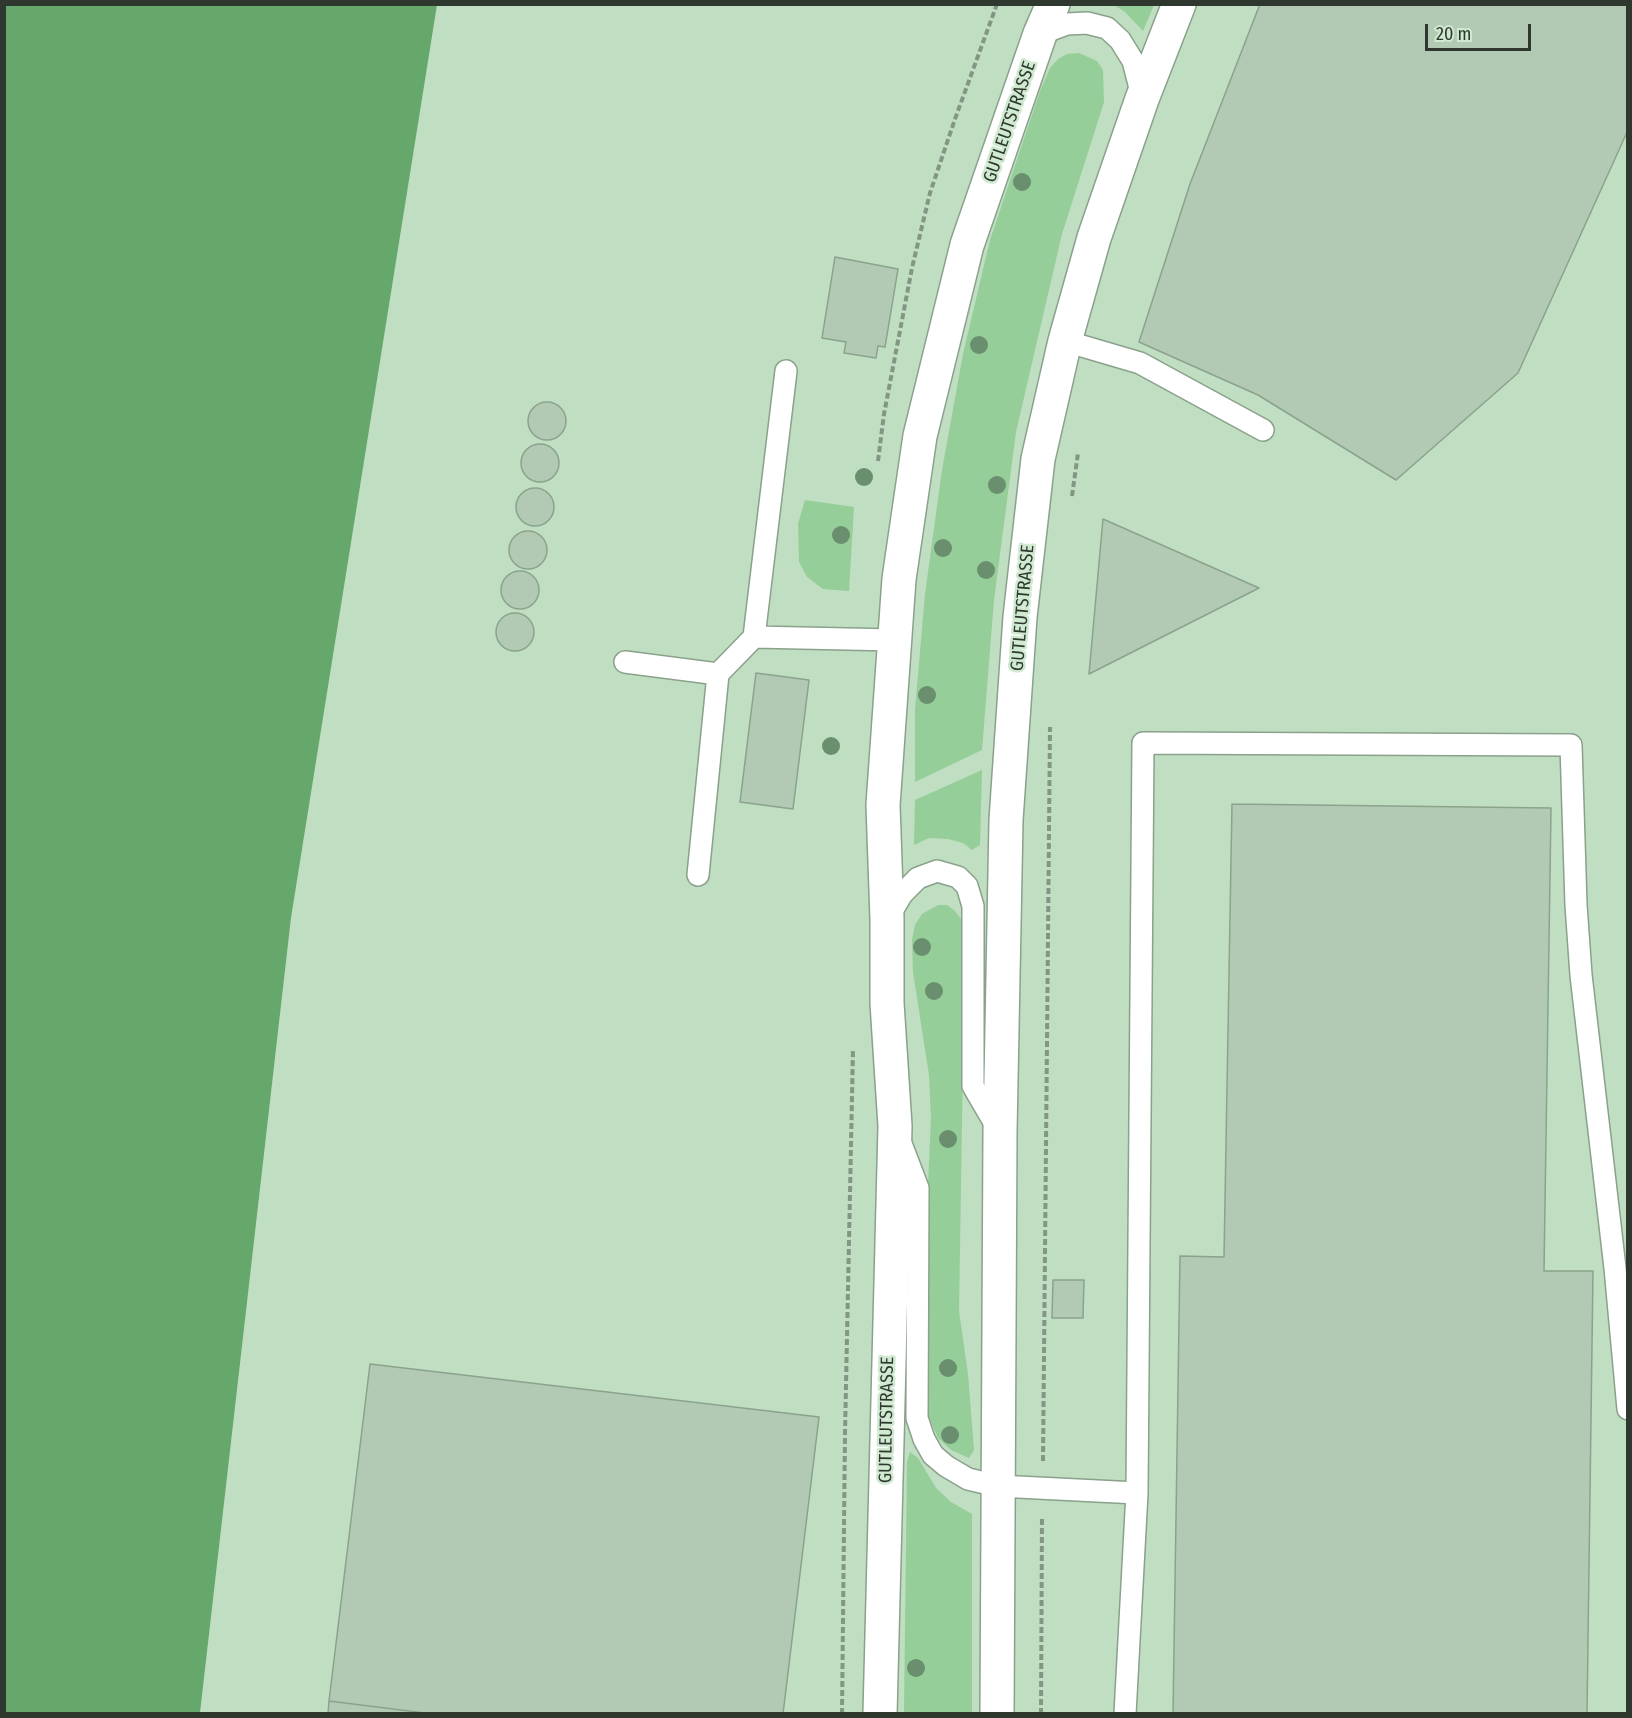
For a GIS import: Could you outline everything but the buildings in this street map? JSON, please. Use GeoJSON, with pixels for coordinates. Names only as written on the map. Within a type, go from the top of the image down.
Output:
{"type":"FeatureCollection","features":[{"type":"Feature","properties":{"kind":"main road","name":"GUTLEUTSTRASSE"},"geometry":{"type":"LineString","coordinates":[[880,1713],[895,1126],[887,1003],[883,805],[899,579],[920,436],[967,245],[1040,34],[1053,4]]}},
{"type":"Feature","properties":{"kind":"main road","name":"GUTLEUTSTRASSE"},"geometry":{"type":"LineString","coordinates":[[997,1713],[1000,1132],[1006,820],[1020,617],[1038,459],[1065,340],[1094,238],[1142,99],[1179,4]]}},
{"type":"Feature","properties":{"kind":"lane"},"geometry":{"type":"LineString","coordinates":[[1040,34],[1067,24],[1088,23],[1107,28],[1120,40],[1133,61],[1142,99]]}},
{"type":"Feature","properties":{"kind":"lane"},"geometry":{"type":"LineString","coordinates":[[1065,340],[1140,363],[1263,430]]}},
{"type":"Feature","properties":{"kind":"lane"},"geometry":{"type":"LineString","coordinates":[[698,875],[718,674],[754,637],[786,371]]}},
{"type":"Feature","properties":{"kind":"lane"},"geometry":{"type":"LineString","coordinates":[[754,637],[894,640]]}},
{"type":"Feature","properties":{"kind":"lane"},"geometry":{"type":"LineString","coordinates":[[625,662],[718,674]]}},
{"type":"Feature","properties":{"kind":"lane"},"geometry":{"type":"LineString","coordinates":[[1125,1713],[1137,1493],[1143,743],[1571,745],[1576,905],[1581,975],[1615,1268],[1628,1409]]}},
{"type":"Feature","properties":{"kind":"lane"},"geometry":{"type":"LineString","coordinates":[[887,919],[902,894],[918,878],[938,871],[958,877],[966,886],[973,906],[973,1086],[1000,1132]]}},
{"type":"Feature","properties":{"kind":"lane","name":"GUTLEUTSTRASSE"},"geometry":{"type":"LineString","coordinates":[[895,1126],[918,1188],[917,1418],[924,1439],[933,1455],[968,1479],[998,1486]]}},
{"type":"Feature","properties":{"kind":"lane"},"geometry":{"type":"LineString","coordinates":[[998,1486],[1137,1493]]}},
{"type":"Feature","properties":{"kind":"path"},"geometry":{"type":"LineString","coordinates":[[1071,498],[1078,452]]}},
{"type":"Feature","properties":{"kind":"path"},"geometry":{"type":"LineString","coordinates":[[1041,1713],[1050,724]]}},
{"type":"Feature","properties":{"kind":"shaded area"},"geometry":{"type":"Polygon","coordinates":[[[5,4],[437,5],[291,918],[200,1713],[5,1713],[5,4]]]}},
{"type":"Feature","properties":{"kind":"shaded area"},"geometry":{"type":"Polygon","coordinates":[[[437,5],[1627,5],[1627,1713],[200,1714],[291,918],[437,5]]]}},
{"type":"Feature","properties":{"kind":"shaded area"},"geometry":{"type":"Polygon","coordinates":[[[1114,5],[1154,5],[1143,31],[1125,12],[1114,5]]]}},
{"type":"Feature","properties":{"kind":"shaded area"},"geometry":{"type":"Polygon","coordinates":[[[1079,53],[1097,61],[1103,70],[1104,102],[1062,234],[1016,432],[994,600],[982,750],[915,782],[915,709],[925,594],[942,470],[963,354],[990,240],[1040,91],[1050,68],[1058,59],[1067,54],[1079,53]]]}},
{"type":"Feature","properties":{"kind":"shaded area"},"geometry":{"type":"Polygon","coordinates":[[[805,500],[854,507],[849,591],[823,589],[807,577],[799,562],[798,524],[805,500]]]}},
{"type":"Feature","properties":{"kind":"shaded area"},"geometry":{"type":"Polygon","coordinates":[[[982,770],[980,845],[972,850],[963,843],[929,838],[914,845],[915,800],[982,770]]]}},
{"type":"Feature","properties":{"kind":"shaded area"},"geometry":{"type":"Polygon","coordinates":[[[938,905],[947,905],[955,911],[961,919],[965,935],[959,1311],[968,1374],[974,1450],[969,1458],[951,1450],[938,1438],[929,1417],[925,1386],[927,1206],[931,1119],[929,1075],[913,972],[912,940],[915,925],[922,914],[938,905]]]}},
{"type":"Feature","properties":{"kind":"shaded area"},"geometry":{"type":"Polygon","coordinates":[[[910,1452],[918,1458],[936,1488],[951,1502],[972,1514],[972,1713],[904,1713],[907,1462],[910,1452]]]}}]}
